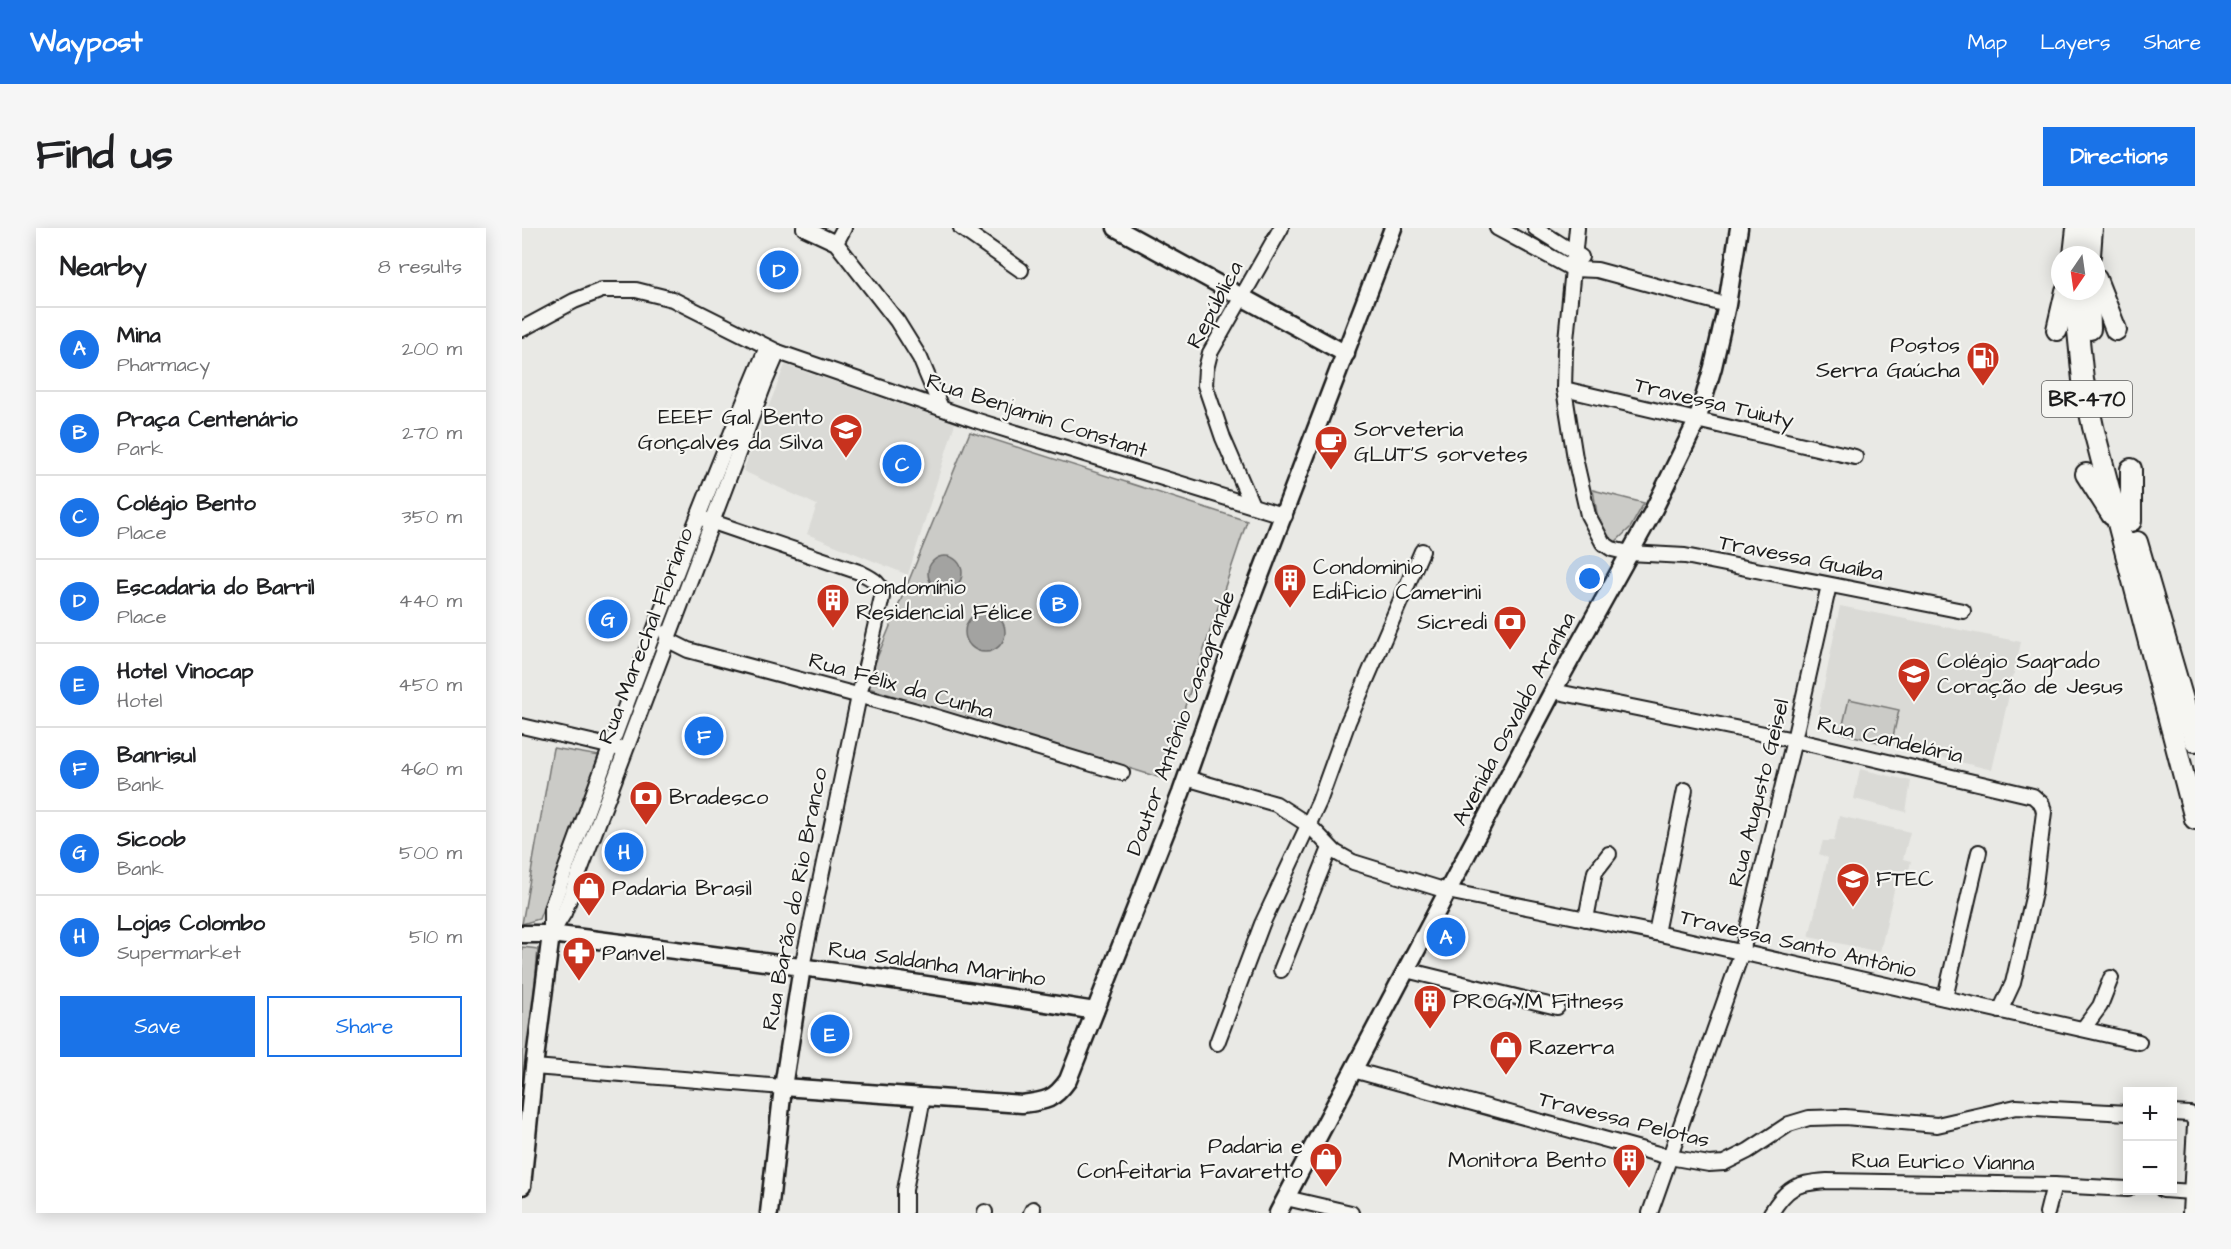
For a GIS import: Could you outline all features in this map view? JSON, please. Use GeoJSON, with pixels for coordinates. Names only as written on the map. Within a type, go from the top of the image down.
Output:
{"type":"FeatureCollection","features":[{"type":"Feature","properties":{"kind":"highway"},"geometry":{"type":"LineString","coordinates":[[2075,246],[2077,228]]}},
{"type":"Feature","properties":{"kind":"highway"},"geometry":{"type":"LineString","coordinates":[[2091,246],[2092,228]]}},
{"type":"Feature","properties":{"kind":"highway"},"geometry":{"type":"LineString","coordinates":[[2057,330],[2064,300]]}},
{"type":"Feature","properties":{"kind":"highway","name":"BR-470"},"geometry":{"type":"LineString","coordinates":[[2075,300],[2083,380],[2093,426],[2195,741]]}},
{"type":"Feature","properties":{"kind":"highway","name":"BR-470"},"geometry":{"type":"LineString","coordinates":[[2089,300],[2094,372],[2099,398],[2125,474],[2125,523],[2195,819]]}},
{"type":"Feature","properties":{"kind":"highway"},"geometry":{"type":"LineString","coordinates":[[2104,300],[2116,330]]}},
{"type":"Feature","properties":{"kind":"highway"},"geometry":{"type":"LineString","coordinates":[[2086,474],[2100,498],[2125,523]]}},
{"type":"Feature","properties":{"kind":"main road"},"geometry":{"type":"LineString","coordinates":[[1118,228],[1346,354]]}},
{"type":"Feature","properties":{"kind":"main road","name":"Doutor Antônio Casagrande"},"geometry":{"type":"LineString","coordinates":[[923,1098],[1022,1104],[1047,1101],[1060,1092],[1068,1080],[1186,778],[1227,662],[1285,516],[1393,228]]}},
{"type":"Feature","properties":{"kind":"main road","name":"Avenida Osvaldo Aranha"},"geometry":{"type":"LineString","coordinates":[[1278,1213],[1553,691],[1652,513],[1697,421],[1727,305],[1739,228]]}},
{"type":"Feature","properties":{"kind":"main road","name":"Rua Saldanha Marinho"},"geometry":{"type":"LineString","coordinates":[[522,934],[550,934],[802,967],[954,988],[1095,1011]]}},
{"type":"Feature","properties":{"kind":"main road"},"geometry":{"type":"LineString","coordinates":[[522,1186],[526,1108],[534,1067],[550,934]]}},
{"type":"Feature","properties":{"kind":"main road","name":"Rua Barão do Rio Branco"},"geometry":{"type":"LineString","coordinates":[[769,1213],[783,1087],[802,967]]}},
{"type":"Feature","properties":{"kind":"main road"},"geometry":{"type":"LineString","coordinates":[[783,1087],[923,1098]]}},
{"type":"Feature","properties":{"kind":"street"},"geometry":{"type":"LineString","coordinates":[[804,228],[836,243],[897,321],[920,358],[941,408]]}},
{"type":"Feature","properties":{"kind":"street"},"geometry":{"type":"LineString","coordinates":[[836,243],[844,228]]}},
{"type":"Feature","properties":{"kind":"street"},"geometry":{"type":"LineString","coordinates":[[961,228],[1020,270]]}},
{"type":"Feature","properties":{"kind":"street","name":"República"},"geometry":{"type":"LineString","coordinates":[[1252,505],[1223,438],[1205,385],[1206,369],[1210,353],[1281,228]]}},
{"type":"Feature","properties":{"kind":"street"},"geometry":{"type":"LineString","coordinates":[[1497,228],[1573,269],[1597,270],[1727,305]]}},
{"type":"Feature","properties":{"kind":"street"},"geometry":{"type":"LineString","coordinates":[[1535,228],[1575,252],[1597,270]]}},
{"type":"Feature","properties":{"kind":"street"},"geometry":{"type":"LineString","coordinates":[[1577,228],[1565,350],[1564,389],[1575,458],[1588,515],[1604,543],[1612,549],[1629,553]]}},
{"type":"Feature","properties":{"kind":"street","name":"Rua Benjamin Constant"},"geometry":{"type":"LineString","coordinates":[[522,329],[574,301],[602,290],[636,290],[672,299],[773,350],[975,420],[1285,516]]}},
{"type":"Feature","properties":{"kind":"street","name":"Rua Marechal Floriano"},"geometry":{"type":"LineString","coordinates":[[550,934],[551,915],[662,606],[696,517],[773,350]]}},
{"type":"Feature","properties":{"kind":"street","name":"Rua Marechal Floriano"},"geometry":{"type":"LineString","coordinates":[[550,934],[564,913],[712,522],[773,350]]}},
{"type":"Feature","properties":{"kind":"street","name":"Travessa Tuiuty"},"geometry":{"type":"LineString","coordinates":[[1564,389],[1856,457]]}},
{"type":"Feature","properties":{"kind":"street"},"geometry":{"type":"LineString","coordinates":[[696,517],[712,522]]}},
{"type":"Feature","properties":{"kind":"street","name":"Rua Barão do Rio Branco"},"geometry":{"type":"LineString","coordinates":[[712,522],[859,572],[877,582],[882,589],[802,967]]}},
{"type":"Feature","properties":{"kind":"street"},"geometry":{"type":"LineString","coordinates":[[1217,1043],[1262,924],[1319,802],[1348,722],[1422,551]]}},
{"type":"Feature","properties":{"kind":"street","name":"Travessa Guaíba"},"geometry":{"type":"LineString","coordinates":[[1629,553],[1685,556],[1963,611]]}},
{"type":"Feature","properties":{"kind":"street","name":"Rua Augusto Geisel"},"geometry":{"type":"LineString","coordinates":[[1650,1213],[1742,952],[1794,740],[1828,585]]}},
{"type":"Feature","properties":{"kind":"street"},"geometry":{"type":"LineString","coordinates":[[662,606],[668,640]]}},
{"type":"Feature","properties":{"kind":"street","name":"Rua Félix da Cunha"},"geometry":{"type":"LineString","coordinates":[[668,640],[688,650],[858,696],[1122,773]]}},
{"type":"Feature","properties":{"kind":"street","name":"Rua Candelária"},"geometry":{"type":"LineString","coordinates":[[1553,691],[1794,740],[2024,792],[2038,799],[2044,812],[2034,893],[2010,992],[2000,1011]]}},
{"type":"Feature","properties":{"kind":"street"},"geometry":{"type":"LineString","coordinates":[[522,726],[625,750]]}},
{"type":"Feature","properties":{"kind":"street","name":"Travessa Santo Antônio"},"geometry":{"type":"LineString","coordinates":[[1186,778],[1276,804],[1308,825],[1330,848],[1353,862],[1447,891],[1656,933],[2139,1042]]}},
{"type":"Feature","properties":{"kind":"street"},"geometry":{"type":"LineString","coordinates":[[1656,933],[1685,790]]}},
{"type":"Feature","properties":{"kind":"street"},"geometry":{"type":"LineString","coordinates":[[1281,970],[1330,848]]}},
{"type":"Feature","properties":{"kind":"street"},"geometry":{"type":"LineString","coordinates":[[1945,998],[1978,852]]}},
{"type":"Feature","properties":{"kind":"street"},"geometry":{"type":"LineString","coordinates":[[1586,919],[1595,872],[1609,854]]}},
{"type":"Feature","properties":{"kind":"street"},"geometry":{"type":"LineString","coordinates":[[1406,970],[1557,1007]]}},
{"type":"Feature","properties":{"kind":"street"},"geometry":{"type":"LineString","coordinates":[[2083,1029],[2100,1006],[2110,978]]}},
{"type":"Feature","properties":{"kind":"street"},"geometry":{"type":"LineString","coordinates":[[534,1067],[783,1087]]}},
{"type":"Feature","properties":{"kind":"street","name":"Travessa Pelotas"},"geometry":{"type":"LineString","coordinates":[[1353,1070],[1669,1157],[1709,1164],[1724,1163],[1748,1151],[1789,1124],[1809,1118],[1845,1117],[1937,1125],[2016,1107],[2123,1113]]}},
{"type":"Feature","properties":{"kind":"street"},"geometry":{"type":"LineString","coordinates":[[905,1213],[904,1190],[923,1098]]}},
{"type":"Feature","properties":{"kind":"street"},"geometry":{"type":"LineString","coordinates":[[2177,1113],[2190,1114],[2195,1121]]}},
{"type":"Feature","properties":{"kind":"street"},"geometry":{"type":"LineString","coordinates":[[2190,1213],[2195,1125]]}},
{"type":"Feature","properties":{"kind":"street","name":"Rua Eurico Vianna"},"geometry":{"type":"LineString","coordinates":[[1771,1213],[1779,1200],[1792,1187],[1812,1182],[2054,1185],[2123,1189]]}},
{"type":"Feature","properties":{"kind":"street"},"geometry":{"type":"LineString","coordinates":[[2046,1213],[2054,1185]]}},
{"type":"Feature","properties":{"kind":"street"},"geometry":{"type":"LineString","coordinates":[[2177,1191],[2192,1192]]}},
{"type":"Feature","properties":{"kind":"street"},"geometry":{"type":"LineString","coordinates":[[1286,1198],[1351,1213]]}},
{"type":"Feature","properties":{"kind":"shaded area","name":"EEEF Gal. Bento Gonçalves da Silva"},"geometry":{"type":"Polygon","coordinates":[[[785,365],[955,423],[908,575],[807,534],[817,505],[743,471],[785,365]]]}},
{"type":"Feature","properties":{"kind":"shaded area"},"geometry":{"type":"Polygon","coordinates":[[[970,432],[1247,521],[1161,778],[865,687],[970,432]]]}},
{"type":"Feature","properties":{"kind":"shaded area"},"geometry":{"type":"Polygon","coordinates":[[[1593,490],[1644,503],[1630,528],[1612,545],[1598,519],[1593,490]]]}},
{"type":"Feature","properties":{"kind":"shaded area"},"geometry":{"type":"Polygon","coordinates":[[[945,556],[957,561],[962,573],[957,585],[945,590],[933,585],[928,573],[933,561],[945,556]]]}},
{"type":"Feature","properties":{"kind":"shaded area","name":"Colégio Sagrado Coração de Jesus"},"geometry":{"type":"Polygon","coordinates":[[[1840,606],[2021,642],[1992,770],[1816,726],[1840,606]]]}},
{"type":"Feature","properties":{"kind":"shaded area"},"geometry":{"type":"Polygon","coordinates":[[[985,612],[999,618],[1005,632],[999,646],[985,652],[971,646],[965,632],[971,618],[985,612]]]}},
{"type":"Feature","properties":{"kind":"shaded area"},"geometry":{"type":"Polygon","coordinates":[[[1849,699],[1899,710],[1891,745],[1841,733],[1849,699]]]}},
{"type":"Feature","properties":{"kind":"shaded area"},"geometry":{"type":"Polygon","coordinates":[[[553,748],[600,756],[539,919],[522,924],[553,748]]]}},
{"type":"Feature","properties":{"kind":"shaded area"},"geometry":{"type":"Polygon","coordinates":[[[1860,769],[1911,781],[1906,812],[1854,799],[1860,769]]]}},
{"type":"Feature","properties":{"kind":"shaded area","name":"FTEC"},"geometry":{"type":"Polygon","coordinates":[[[1839,816],[1910,832],[1903,859],[1911,861],[1907,879],[1897,877],[1880,952],[1809,937],[1828,858],[1819,854],[1823,841],[1834,841],[1839,816]]]}},
{"type":"Feature","properties":{"kind":"shaded area"},"geometry":{"type":"Polygon","coordinates":[[[522,947],[538,949],[522,1130],[522,947]]]}},
{"type":"Feature","properties":{"kind":"place","name":"Escadaria do Barril"},"geometry":{"type":"Point","coordinates":[779,270]}},
{"type":"Feature","properties":{"kind":"place","name":"Postos Serra Gaúcha"},"geometry":{"type":"Point","coordinates":[1983,387]}},
{"type":"Feature","properties":{"kind":"place","name":"EEEF Gal. Bento Gonçalves da Silva"},"geometry":{"type":"Point","coordinates":[846,459]}},
{"type":"Feature","properties":{"kind":"place","name":"Colégio Bento"},"geometry":{"type":"Point","coordinates":[902,464]}},
{"type":"Feature","properties":{"kind":"place","name":"Sorveteria GLUT'S sorvetes"},"geometry":{"type":"Point","coordinates":[1331,471]}},
{"type":"Feature","properties":{"kind":"place","name":"Praça Centenário"},"geometry":{"type":"Point","coordinates":[1059,604]}},
{"type":"Feature","properties":{"kind":"place","name":"Condominio Edificio Camerini"},"geometry":{"type":"Point","coordinates":[1290,609]}},
{"type":"Feature","properties":{"kind":"place","name":"Sicoob"},"geometry":{"type":"Point","coordinates":[608,619]}},
{"type":"Feature","properties":{"kind":"place","name":"Condomínio Residencial Félice"},"geometry":{"type":"Point","coordinates":[833,629]}},
{"type":"Feature","properties":{"kind":"place","name":"Sicredi"},"geometry":{"type":"Point","coordinates":[1510,651]}},
{"type":"Feature","properties":{"kind":"place","name":"Colégio Sagrado Coração de Jesus"},"geometry":{"type":"Point","coordinates":[1914,703]}},
{"type":"Feature","properties":{"kind":"place","name":"Banrisul"},"geometry":{"type":"Point","coordinates":[704,736]}},
{"type":"Feature","properties":{"kind":"place","name":"Bradesco"},"geometry":{"type":"Point","coordinates":[646,826]}},
{"type":"Feature","properties":{"kind":"place","name":"Lojas Colombo"},"geometry":{"type":"Point","coordinates":[624,852]}},
{"type":"Feature","properties":{"kind":"place","name":"FTEC"},"geometry":{"type":"Point","coordinates":[1853,908]}},
{"type":"Feature","properties":{"kind":"place","name":"Padaria Brasil"},"geometry":{"type":"Point","coordinates":[589,917]}},
{"type":"Feature","properties":{"kind":"place","name":"Mina"},"geometry":{"type":"Point","coordinates":[1446,937]}},
{"type":"Feature","properties":{"kind":"place","name":"Panvel"},"geometry":{"type":"Point","coordinates":[579,982]}},
{"type":"Feature","properties":{"kind":"place","name":"PROGYM Fitness"},"geometry":{"type":"Point","coordinates":[1430,1030]}},
{"type":"Feature","properties":{"kind":"place","name":"Hotel Vinocap"},"geometry":{"type":"Point","coordinates":[830,1034]}},
{"type":"Feature","properties":{"kind":"place","name":"Razerra"},"geometry":{"type":"Point","coordinates":[1506,1076]}},
{"type":"Feature","properties":{"kind":"place","name":"Padaria e Confeitaria Favaretto"},"geometry":{"type":"Point","coordinates":[1326,1188]}},
{"type":"Feature","properties":{"kind":"place","name":"Monitora Bento"},"geometry":{"type":"Point","coordinates":[1629,1189]}}]}
